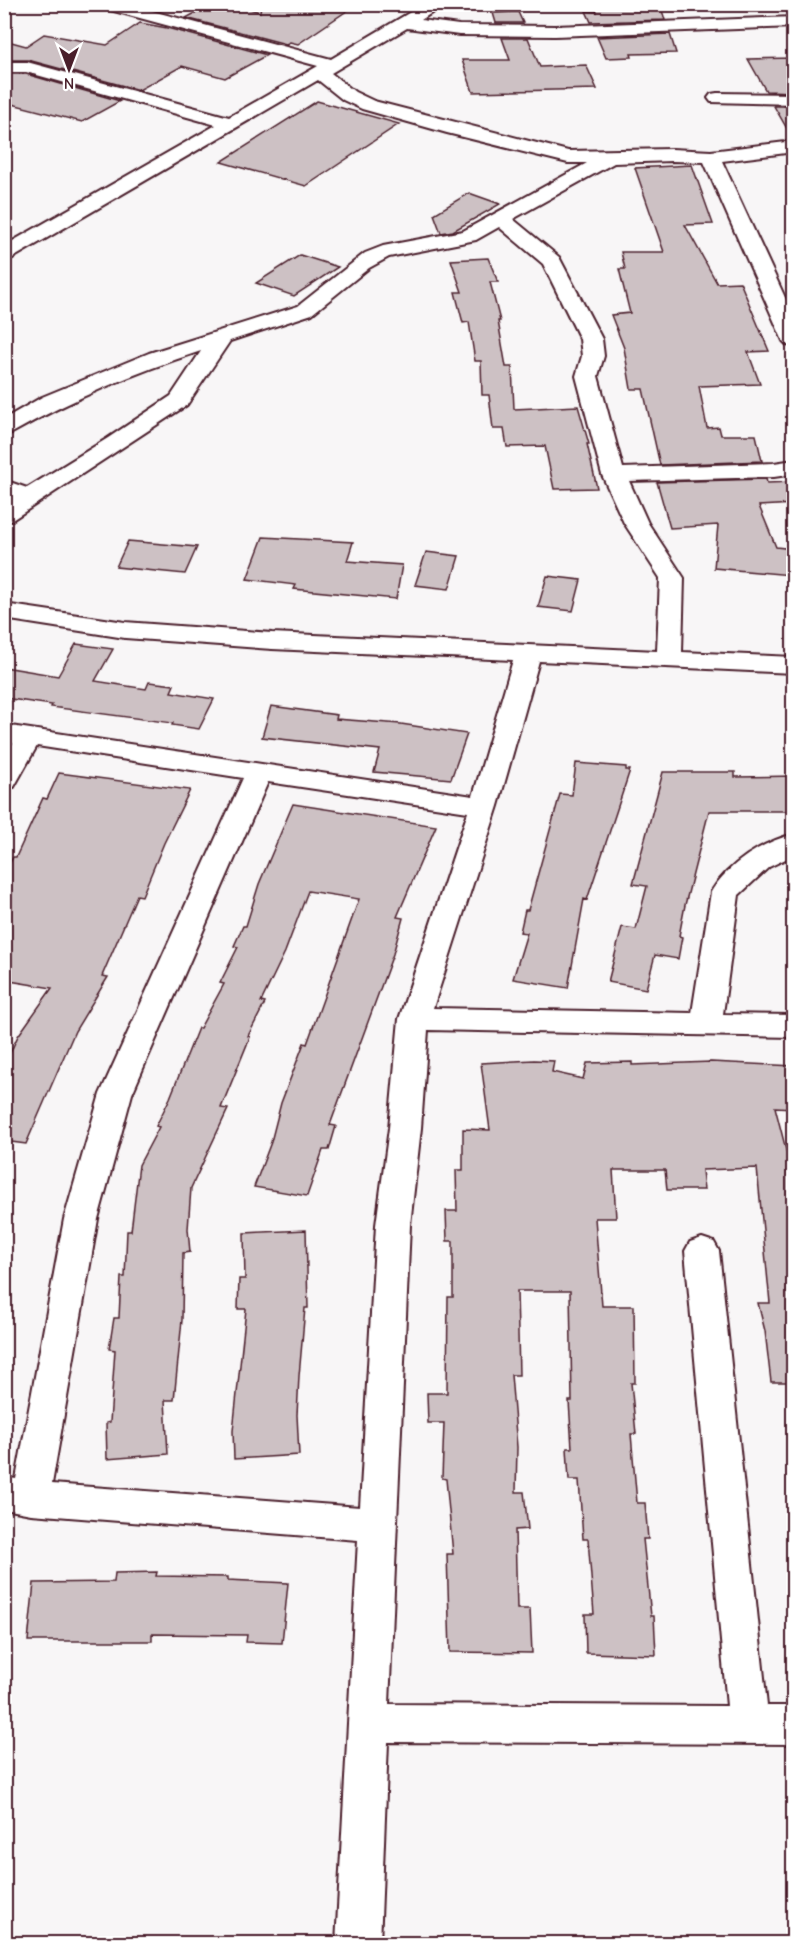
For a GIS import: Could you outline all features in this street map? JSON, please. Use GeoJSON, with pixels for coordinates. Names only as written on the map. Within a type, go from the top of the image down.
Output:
{"type":"FeatureCollection","features":[{"type":"Feature","properties":{"kind":"street"},"geometry":{"type":"LineString","coordinates":[[105,4],[327,69],[349,96],[378,108],[568,157],[610,158],[672,154],[711,157],[794,146]]}},
{"type":"Feature","properties":{"kind":"street"},"geometry":{"type":"LineString","coordinates":[[4,255],[327,69],[406,14],[433,7]]}},
{"type":"Feature","properties":{"kind":"street"},"geometry":{"type":"LineString","coordinates":[[406,14],[459,30],[555,31],[794,22]]}},
{"type":"Feature","properties":{"kind":"street"},"geometry":{"type":"LineString","coordinates":[[4,67],[27,67],[233,124]]}},
{"type":"Feature","properties":{"kind":"street"},"geometry":{"type":"LineString","coordinates":[[717,98],[794,99]]}},
{"type":"Feature","properties":{"kind":"street"},"geometry":{"type":"LineString","coordinates":[[711,157],[794,341]]}},
{"type":"Feature","properties":{"kind":"street"},"geometry":{"type":"LineString","coordinates":[[4,428],[50,402],[181,349],[222,338],[305,310],[323,300],[372,257],[383,252],[469,236],[610,158]]}},
{"type":"Feature","properties":{"kind":"street"},"geometry":{"type":"LineString","coordinates":[[500,218],[552,261],[591,339],[592,356],[587,376],[614,475],[636,523],[672,578],[669,659]]}},
{"type":"Feature","properties":{"kind":"street"},"geometry":{"type":"LineString","coordinates":[[4,515],[29,496],[116,443],[179,400],[201,365],[222,338]]}},
{"type":"Feature","properties":{"kind":"street"},"geometry":{"type":"LineString","coordinates":[[614,475],[774,470],[794,467]]}},
{"type":"Feature","properties":{"kind":"street"},"geometry":{"type":"LineString","coordinates":[[4,487],[29,496]]}},
{"type":"Feature","properties":{"kind":"street"},"geometry":{"type":"LineString","coordinates":[[4,612],[125,630],[272,641],[794,665]]}},
{"type":"Feature","properties":{"kind":"street"},"geometry":{"type":"LineString","coordinates":[[358,1944],[376,1525],[393,1225],[405,1128],[414,1019],[484,806],[528,653]]}},
{"type":"Feature","properties":{"kind":"street"},"geometry":{"type":"LineString","coordinates":[[4,781],[17,735],[484,806]]}},
{"type":"Feature","properties":{"kind":"street"},"geometry":{"type":"LineString","coordinates":[[259,772],[116,1094],[81,1219],[17,1496],[376,1525]]}},
{"type":"Feature","properties":{"kind":"street"},"geometry":{"type":"LineString","coordinates":[[706,1025],[725,892],[759,860],[794,843]]}},
{"type":"Feature","properties":{"kind":"street"},"geometry":{"type":"LineString","coordinates":[[414,1019],[794,1026]]}},
{"type":"Feature","properties":{"kind":"street"},"geometry":{"type":"LineString","coordinates":[[702,1251],[749,1725]]}},
{"type":"Feature","properties":{"kind":"street"},"geometry":{"type":"LineString","coordinates":[[367,1723],[794,1725]]}},
{"type":"Feature","properties":{"kind":"building"},"geometry":{"type":"Polygon","coordinates":[[[212,4],[233,4],[260,12],[261,4],[357,4],[298,44],[290,42],[286,44],[186,18],[212,4]]]}},
{"type":"Feature","properties":{"kind":"building"},"geometry":{"type":"Polygon","coordinates":[[[594,4],[660,4],[665,20],[591,22],[586,11],[597,12],[594,4]]]}},
{"type":"Feature","properties":{"kind":"building"},"geometry":{"type":"Polygon","coordinates":[[[518,12],[523,23],[496,23],[493,13],[518,12]]]}},
{"type":"Feature","properties":{"kind":"building"},"geometry":{"type":"Polygon","coordinates":[[[140,23],[267,55],[225,78],[182,66],[139,90],[28,60],[4,60],[4,40],[26,46],[44,34],[107,45],[140,23]]]}},
{"type":"Feature","properties":{"kind":"building"},"geometry":{"type":"Polygon","coordinates":[[[670,34],[676,53],[631,54],[632,57],[606,58],[597,37],[670,34]]]}},
{"type":"Feature","properties":{"kind":"building"},"geometry":{"type":"Polygon","coordinates":[[[502,38],[528,38],[540,67],[586,65],[597,89],[473,92],[462,60],[510,60],[502,38]]]}},
{"type":"Feature","properties":{"kind":"building"},"geometry":{"type":"Polygon","coordinates":[[[794,58],[794,92],[766,91],[748,59],[794,58]]]}},
{"type":"Feature","properties":{"kind":"building"},"geometry":{"type":"Polygon","coordinates":[[[4,74],[26,74],[120,101],[82,122],[4,102],[4,74]]]}},
{"type":"Feature","properties":{"kind":"building"},"geometry":{"type":"Polygon","coordinates":[[[317,101],[399,124],[306,186],[221,162],[317,101]]]}},
{"type":"Feature","properties":{"kind":"building"},"geometry":{"type":"Polygon","coordinates":[[[774,106],[794,106],[794,139],[793,139],[774,106]]]}},
{"type":"Feature","properties":{"kind":"building"},"geometry":{"type":"Polygon","coordinates":[[[692,165],[713,224],[685,225],[717,283],[740,282],[769,351],[748,352],[760,384],[699,386],[707,428],[719,427],[721,435],[756,435],[762,461],[660,465],[643,389],[631,389],[624,348],[611,315],[630,313],[619,269],[625,269],[621,252],[664,252],[635,168],[692,165]]]}},
{"type":"Feature","properties":{"kind":"building"},"geometry":{"type":"Polygon","coordinates":[[[469,193],[500,204],[453,231],[441,233],[434,214],[469,193]]]}},
{"type":"Feature","properties":{"kind":"building"},"geometry":{"type":"Polygon","coordinates":[[[300,255],[338,267],[294,296],[256,283],[300,255]]]}},
{"type":"Feature","properties":{"kind":"building"},"geometry":{"type":"Polygon","coordinates":[[[488,258],[498,282],[490,282],[500,321],[498,321],[506,367],[512,367],[514,409],[578,406],[589,444],[587,444],[597,488],[554,489],[545,446],[507,447],[504,429],[493,429],[489,395],[482,395],[481,361],[475,361],[469,322],[463,323],[455,292],[462,292],[451,260],[488,258]]]}},
{"type":"Feature","properties":{"kind":"building"},"geometry":{"type":"Polygon","coordinates":[[[766,479],[767,483],[794,482],[794,504],[759,506],[776,547],[793,549],[791,575],[714,568],[718,525],[670,528],[657,482],[766,479]]]}},
{"type":"Feature","properties":{"kind":"building"},"geometry":{"type":"Polygon","coordinates":[[[263,537],[353,542],[347,561],[402,565],[396,599],[294,589],[296,585],[247,579],[263,537]]]}},
{"type":"Feature","properties":{"kind":"building"},"geometry":{"type":"Polygon","coordinates":[[[128,541],[197,547],[185,574],[116,567],[128,541]]]}},
{"type":"Feature","properties":{"kind":"building"},"geometry":{"type":"Polygon","coordinates":[[[426,552],[459,556],[449,589],[415,585],[426,552]]]}},
{"type":"Feature","properties":{"kind":"building"},"geometry":{"type":"Polygon","coordinates":[[[547,576],[581,580],[573,611],[538,607],[547,576]]]}},
{"type":"Feature","properties":{"kind":"building"},"geometry":{"type":"Polygon","coordinates":[[[76,644],[113,649],[95,681],[146,689],[149,682],[174,685],[171,692],[214,699],[199,729],[172,725],[173,723],[51,707],[52,705],[4,698],[4,667],[58,676],[76,644]]]}},
{"type":"Feature","properties":{"kind":"building"},"geometry":{"type":"Polygon","coordinates":[[[271,706],[337,715],[336,719],[401,724],[467,734],[451,779],[374,772],[380,750],[262,737],[271,706]]]}},
{"type":"Feature","properties":{"kind":"building"},"geometry":{"type":"Polygon","coordinates":[[[576,763],[626,767],[626,770],[630,770],[587,900],[584,899],[568,988],[513,979],[527,933],[520,932],[525,910],[528,910],[560,794],[572,795],[576,763]]]}},
{"type":"Feature","properties":{"kind":"building"},"geometry":{"type":"Polygon","coordinates":[[[663,772],[735,772],[735,777],[794,776],[794,811],[709,811],[685,905],[679,936],[682,937],[678,959],[655,955],[646,989],[608,982],[622,927],[636,929],[647,886],[633,884],[663,772]]]}},
{"type":"Feature","properties":{"kind":"building"},"geometry":{"type":"Polygon","coordinates":[[[59,773],[190,790],[164,843],[142,896],[137,895],[102,976],[108,977],[75,1031],[26,1144],[4,1141],[4,1066],[18,1036],[52,988],[4,980],[4,874],[13,857],[16,857],[43,798],[47,799],[59,773]]]}},
{"type":"Feature","properties":{"kind":"building"},"geometry":{"type":"Polygon","coordinates":[[[293,804],[436,826],[397,917],[403,918],[393,954],[330,1125],[336,1126],[329,1150],[323,1150],[307,1196],[254,1187],[271,1142],[281,1103],[304,1043],[307,1044],[359,899],[308,891],[285,952],[261,1002],[265,1003],[248,1036],[250,1037],[221,1108],[228,1109],[191,1188],[188,1229],[190,1252],[183,1253],[182,1320],[174,1400],[165,1400],[168,1454],[107,1459],[106,1423],[110,1422],[115,1350],[109,1349],[114,1318],[119,1318],[121,1277],[125,1277],[127,1231],[131,1231],[139,1165],[159,1127],[156,1126],[170,1098],[198,1028],[224,984],[220,983],[238,947],[234,946],[243,926],[246,926],[259,884],[293,804]]]}},
{"type":"Feature","properties":{"kind":"building"},"geometry":{"type":"Polygon","coordinates":[[[554,1061],[552,1072],[583,1079],[587,1063],[632,1062],[632,1065],[711,1062],[794,1066],[794,1108],[775,1107],[794,1181],[794,1382],[771,1382],[765,1331],[758,1303],[770,1303],[757,1168],[702,1170],[704,1190],[667,1190],[665,1170],[613,1170],[616,1218],[595,1218],[602,1306],[634,1306],[635,1383],[631,1383],[636,1434],[631,1434],[637,1503],[645,1503],[648,1539],[643,1539],[651,1616],[654,1616],[656,1655],[586,1653],[585,1614],[594,1614],[588,1539],[583,1539],[579,1480],[569,1480],[567,1448],[572,1448],[569,1401],[572,1401],[570,1291],[517,1291],[519,1375],[511,1375],[517,1447],[516,1492],[524,1492],[528,1529],[515,1530],[517,1609],[530,1609],[532,1653],[450,1652],[447,1554],[453,1554],[446,1479],[442,1478],[444,1423],[428,1423],[427,1393],[447,1393],[448,1297],[453,1297],[453,1241],[447,1241],[446,1211],[457,1211],[456,1170],[463,1170],[463,1129],[490,1130],[481,1063],[554,1061]]]}},
{"type":"Feature","properties":{"kind":"building"},"geometry":{"type":"Polygon","coordinates":[[[306,1230],[308,1308],[305,1308],[299,1376],[297,1415],[299,1455],[234,1459],[233,1431],[246,1309],[238,1309],[239,1279],[245,1279],[244,1233],[306,1230]]]}},
{"type":"Feature","properties":{"kind":"building"},"geometry":{"type":"Polygon","coordinates":[[[157,1572],[156,1576],[228,1577],[228,1580],[288,1583],[282,1643],[246,1642],[247,1635],[152,1634],[152,1641],[28,1641],[34,1583],[114,1582],[115,1573],[157,1572]]]}}]}
